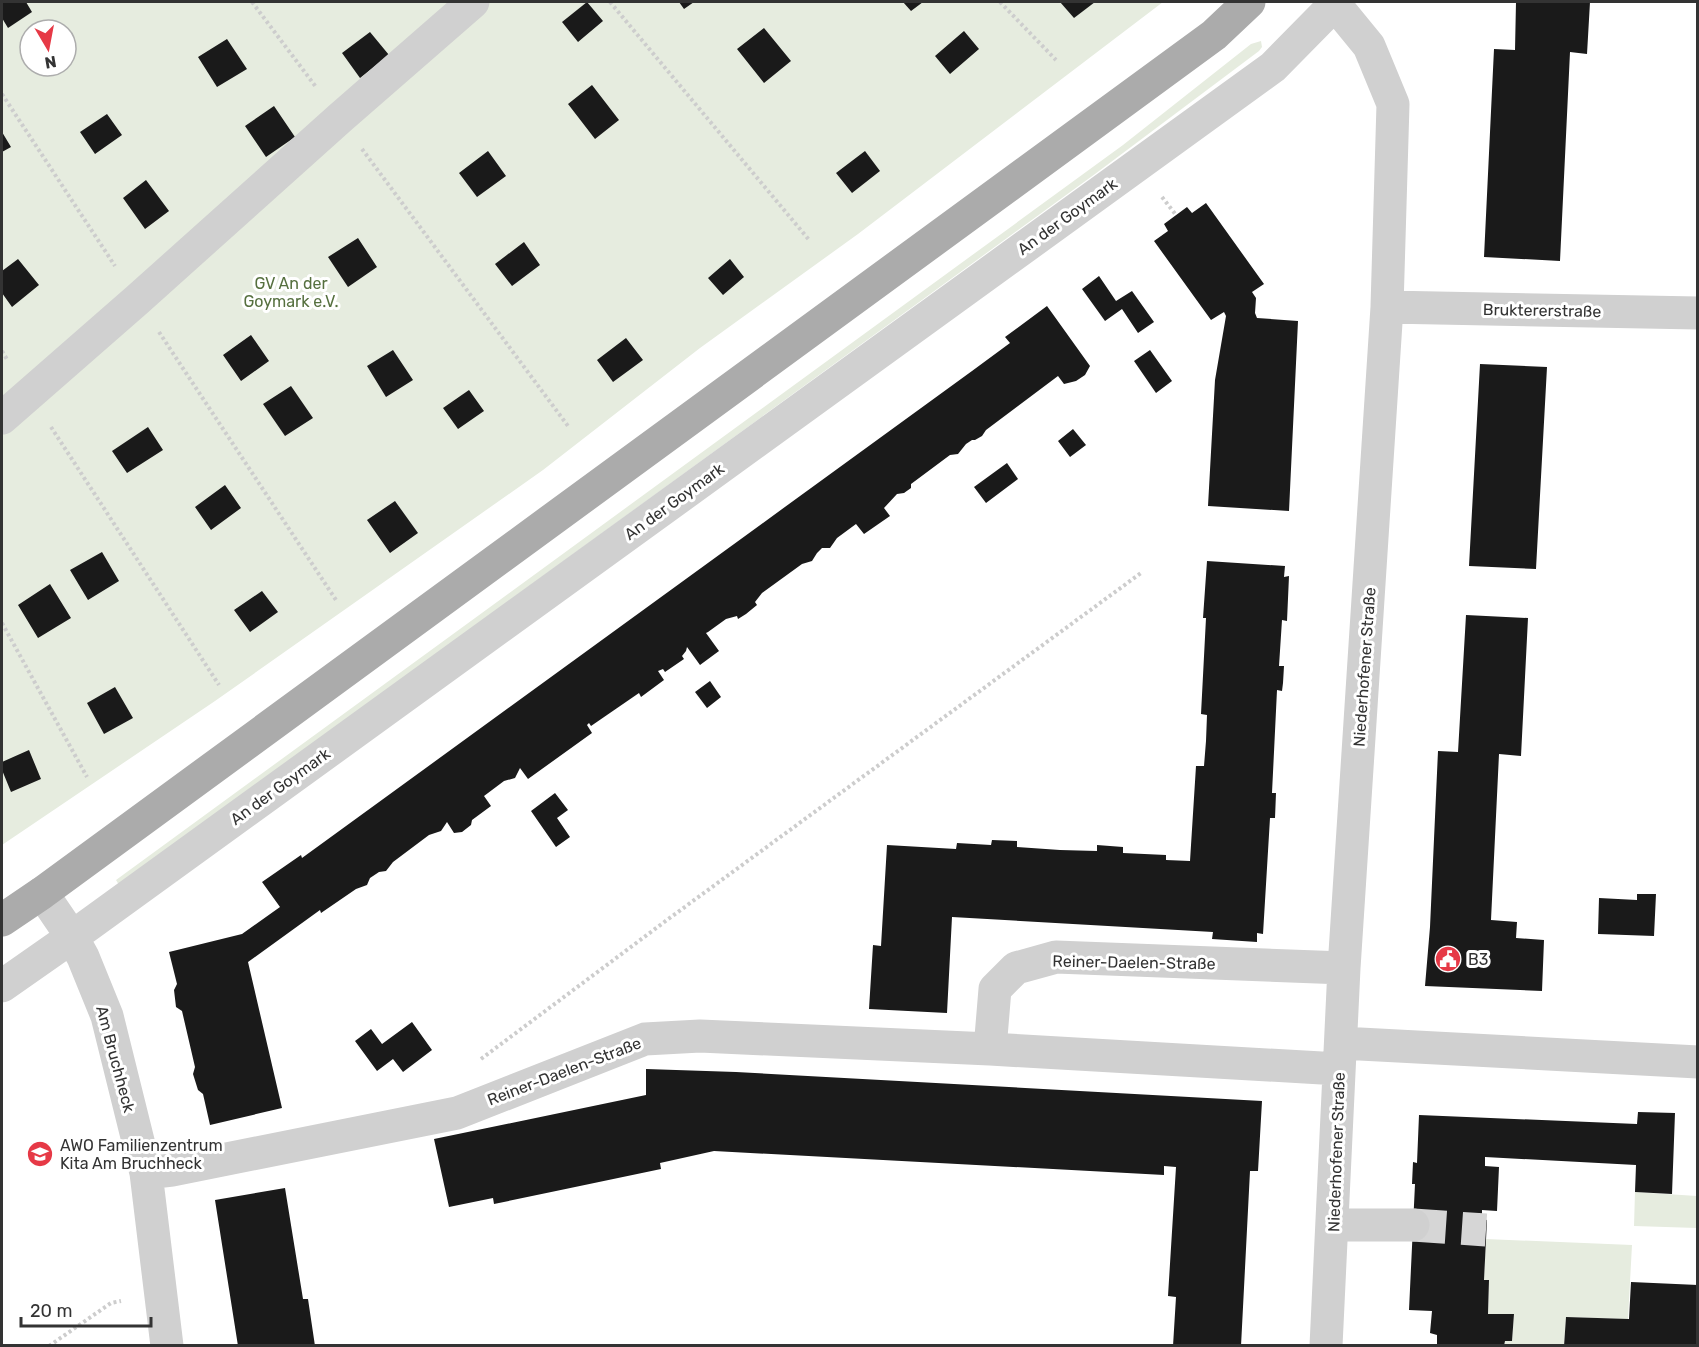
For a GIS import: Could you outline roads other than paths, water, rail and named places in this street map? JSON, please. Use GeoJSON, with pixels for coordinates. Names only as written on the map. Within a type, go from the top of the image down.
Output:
{"type":"FeatureCollection","features":[{"type":"Feature","properties":{"kind":"main road"},"geometry":{"type":"LineString","coordinates":[[2,920],[1214,35],[1250,2]]}},
{"type":"Feature","properties":{"kind":"street"},"geometry":{"type":"LineString","coordinates":[[2,418],[473,2]]}},
{"type":"Feature","properties":{"kind":"street","name":"An der Goymark"},"geometry":{"type":"LineString","coordinates":[[2,986],[77,947],[1273,67],[1335,2]]}},
{"type":"Feature","properties":{"kind":"street","name":"Niederhofener Straße"},"geometry":{"type":"LineString","coordinates":[[1326,1346],[1344,968],[1387,307],[1394,104],[1369,46],[1335,2]]}},
{"type":"Feature","properties":{"kind":"street","name":"Bruktererstraße"},"geometry":{"type":"LineString","coordinates":[[1387,307],[1698,313]]}},
{"type":"Feature","properties":{"kind":"street","name":"Am Bruchheck"},"geometry":{"type":"LineString","coordinates":[[42,893],[77,947],[107,1016],[146,1173],[167,1346]]}},
{"type":"Feature","properties":{"kind":"street","name":"Reiner-Daelen-Straße"},"geometry":{"type":"LineString","coordinates":[[990,1049],[995,989],[1016,968],[1056,957],[1344,968]]}},
{"type":"Feature","properties":{"kind":"street","name":"Reiner-Daelen-Straße"},"geometry":{"type":"LineString","coordinates":[[146,1173],[172,1170],[457,1113],[645,1039],[700,1036],[990,1049],[1340,1056],[1434,1048],[1698,1062]]}},
{"type":"Feature","properties":{"kind":"street"},"geometry":{"type":"LineString","coordinates":[[1333,1225],[1413,1226]]}},
{"type":"Feature","properties":{"kind":"tunnel"},"geometry":{"type":"LineString","coordinates":[[1413,1225],[1486,1230]]}},
{"type":"Feature","properties":{"kind":"place","name":"B3"},"geometry":{"type":"Point","coordinates":[1448,959]}},
{"type":"Feature","properties":{"kind":"place","name":"AWO Familienzentrum Kita Am Bruchheck"},"geometry":{"type":"Point","coordinates":[40,1154]}},
{"type":"Feature","properties":{"kind":"park label","name":"GV An der Goymark e.V."},"geometry":{"type":"Point","coordinates":[291,292]}}]}
